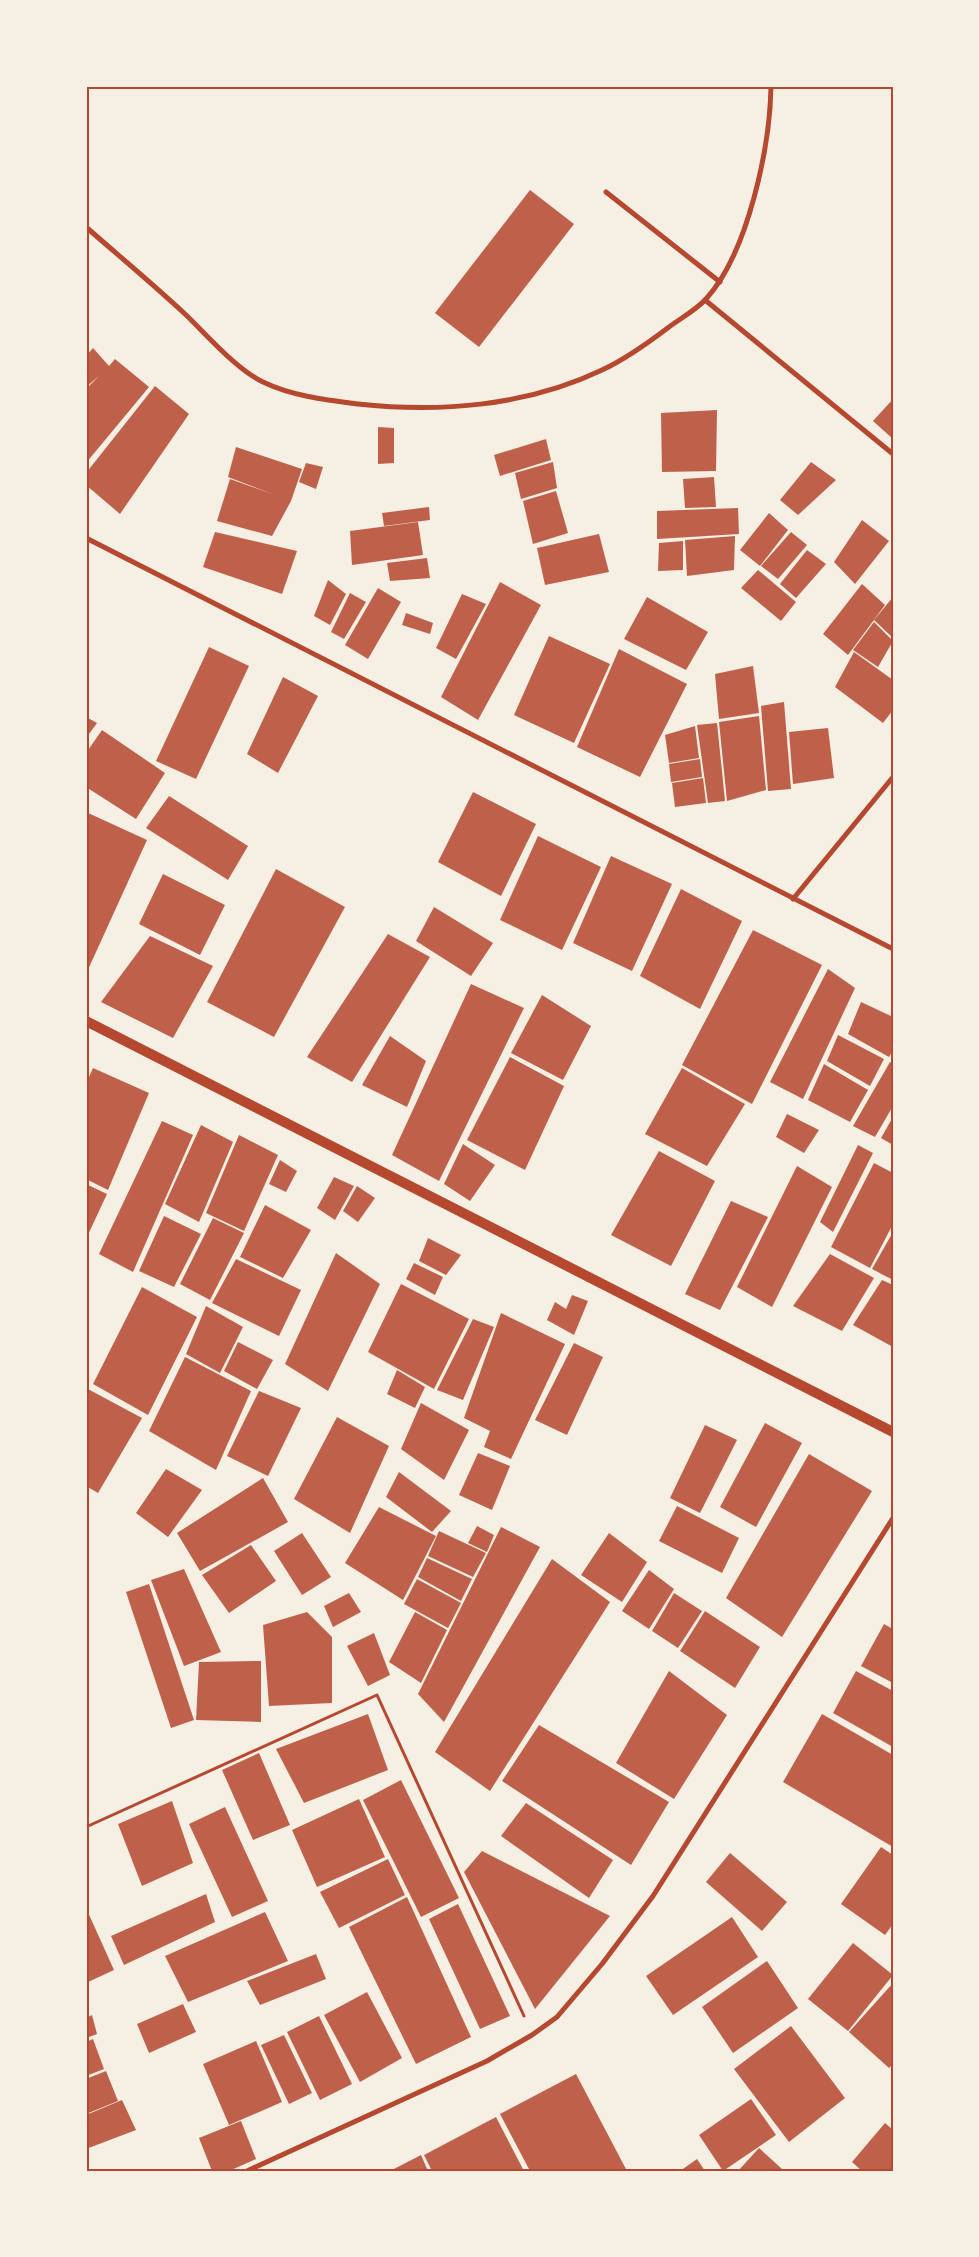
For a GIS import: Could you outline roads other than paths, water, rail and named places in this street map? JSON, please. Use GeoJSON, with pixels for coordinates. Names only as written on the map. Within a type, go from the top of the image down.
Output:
{"type":"FeatureCollection","features":[{"type":"Feature","properties":{"kind":"main road"},"geometry":{"type":"LineString","coordinates":[[86,1022],[893,1432]]}},
{"type":"Feature","properties":{"kind":"street"},"geometry":{"type":"LineString","coordinates":[[86,227],[224,353],[261,381],[290,393],[328,400],[388,407],[458,407],[533,395],[602,370],[647,343],[705,300],[720,282],[743,232],[758,184],[771,113],[772,86]]}},
{"type":"Feature","properties":{"kind":"street"},"geometry":{"type":"LineString","coordinates":[[606,192],[720,282]]}},
{"type":"Feature","properties":{"kind":"street"},"geometry":{"type":"LineString","coordinates":[[705,300],[893,454]]}},
{"type":"Feature","properties":{"kind":"street"},"geometry":{"type":"LineString","coordinates":[[86,538],[893,949]]}},
{"type":"Feature","properties":{"kind":"street"},"geometry":{"type":"LineString","coordinates":[[793,898],[893,777]]}},
{"type":"Feature","properties":{"kind":"street"},"geometry":{"type":"LineString","coordinates":[[247,2171],[487,2061],[532,2035],[557,2017],[578,1994],[653,1896],[893,1518]]}}]}
